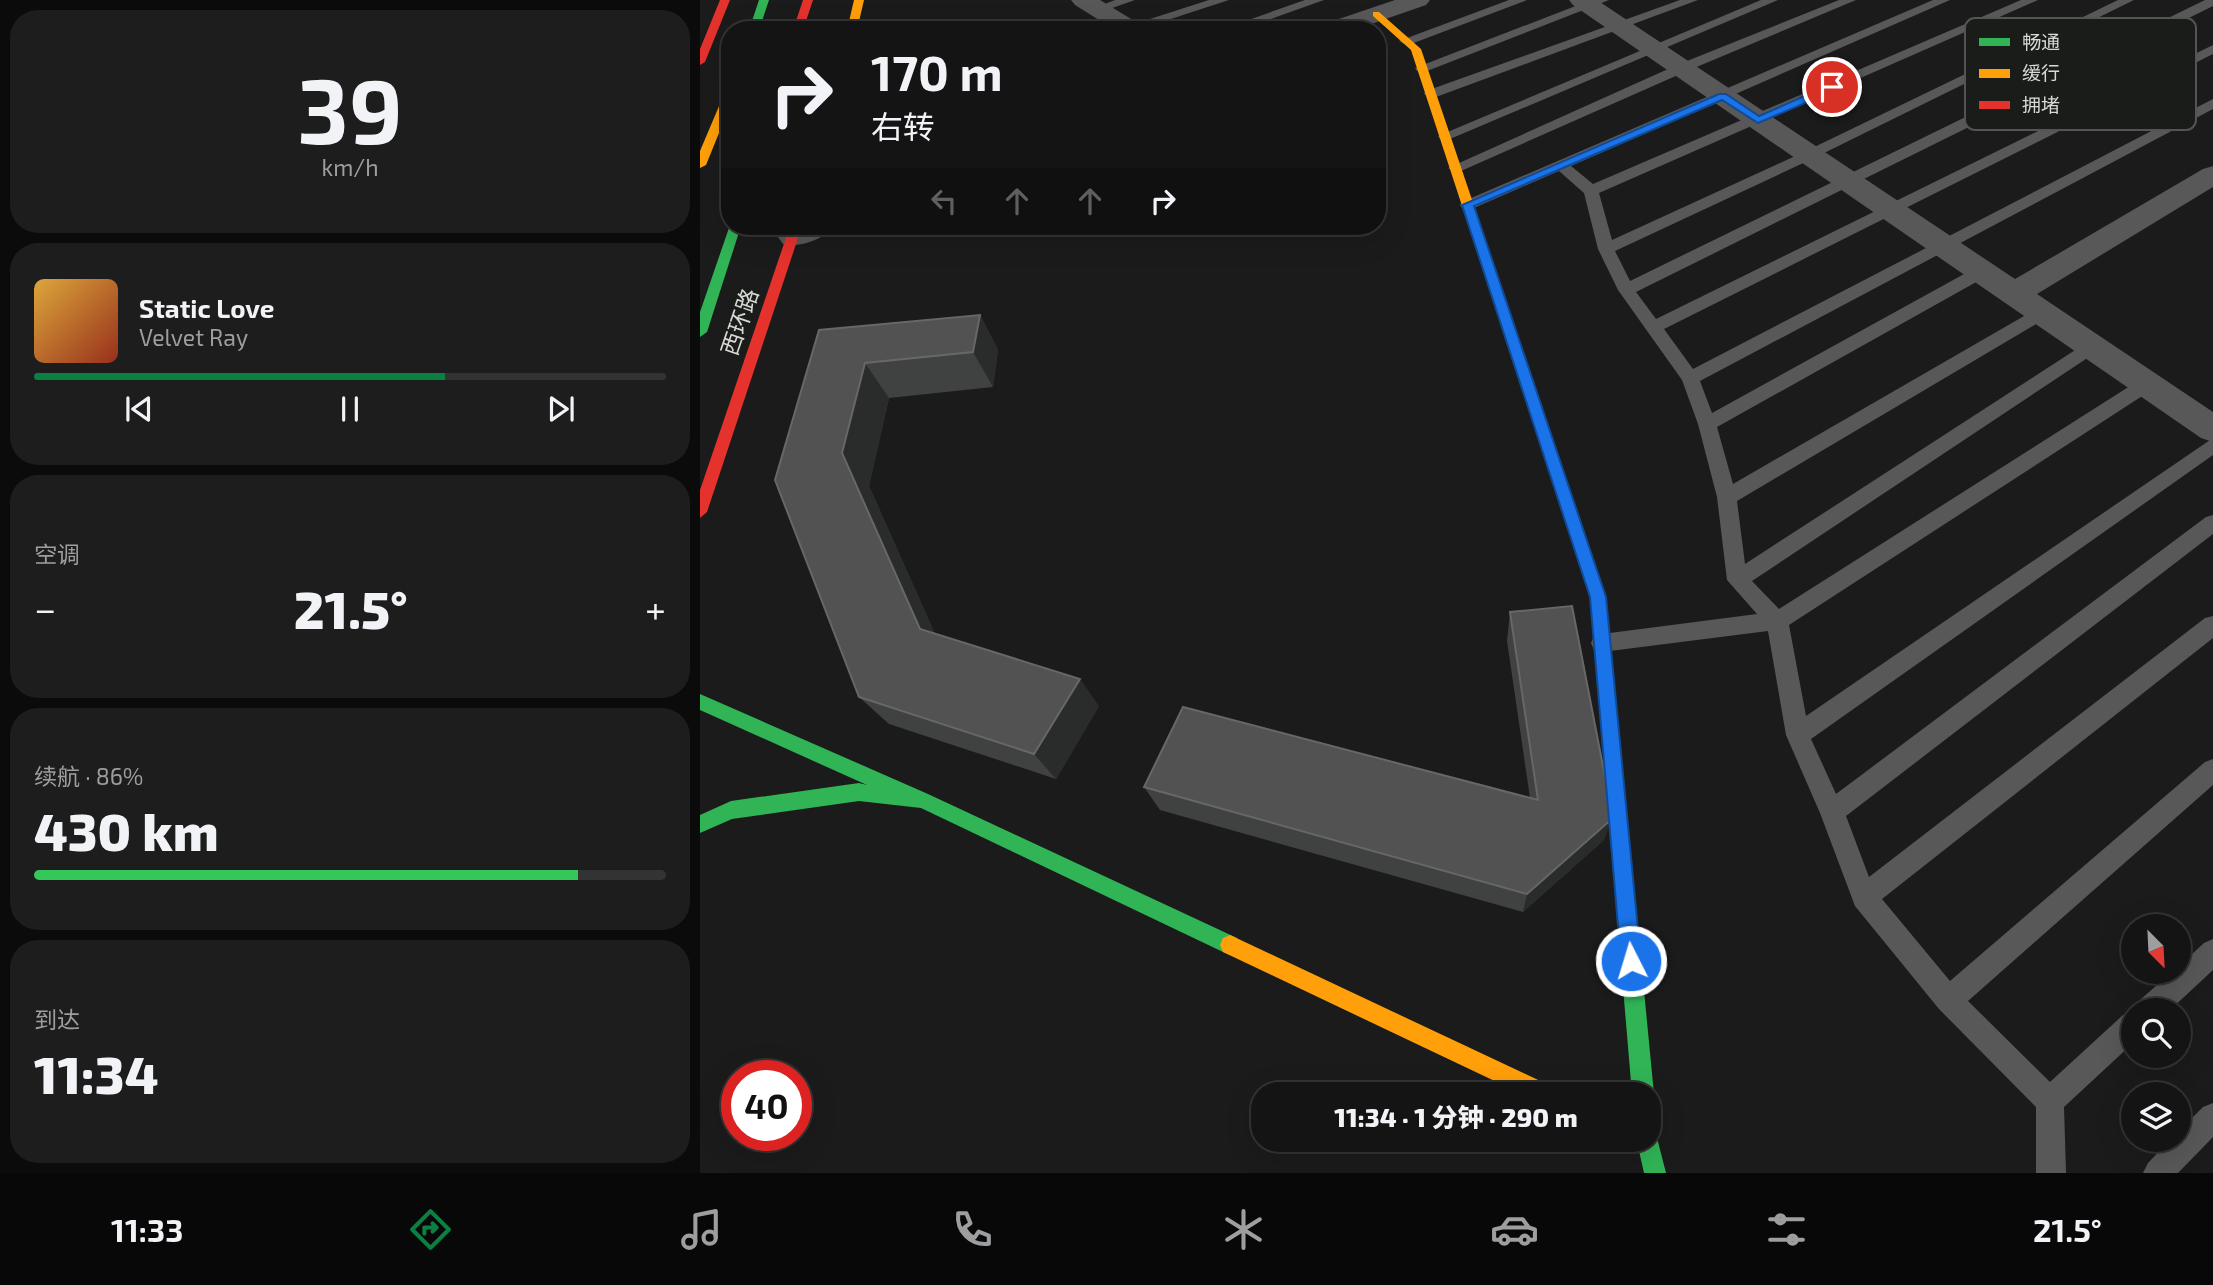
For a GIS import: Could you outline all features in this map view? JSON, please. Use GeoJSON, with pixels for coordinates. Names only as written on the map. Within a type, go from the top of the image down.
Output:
{"type":"FeatureCollection","features":[{"type":"Feature","properties":{"kind":"street"},"geometry":{"type":"LineString","coordinates":[[700,62],[723,7],[711,0]]}},
{"type":"Feature","properties":{"kind":"street"},"geometry":{"type":"LineString","coordinates":[[757,21],[764,0]]}},
{"type":"Feature","properties":{"kind":"street"},"geometry":{"type":"LineString","coordinates":[[801,21],[808,0]]}},
{"type":"Feature","properties":{"kind":"street"},"geometry":{"type":"LineString","coordinates":[[854,21],[859,0]]}},
{"type":"Feature","properties":{"kind":"street"},"geometry":{"type":"LineString","coordinates":[[1356,21],[1418,0]]}},
{"type":"Feature","properties":{"kind":"street"},"geometry":{"type":"LineString","coordinates":[[1591,2],[1621,27],[2213,429]]}},
{"type":"Feature","properties":{"kind":"street"},"geometry":{"type":"LineString","coordinates":[[1090,5],[1117,21]]}},
{"type":"Feature","properties":{"kind":"street"},"geometry":{"type":"LineString","coordinates":[[1376,14],[1384,21]]}},
{"type":"Feature","properties":{"kind":"street"},"geometry":{"type":"LineString","coordinates":[[1386,23],[1416,49],[1598,597],[1642,1082]]}},
{"type":"Feature","properties":{"kind":"street"},"geometry":{"type":"LineString","coordinates":[[700,165],[721,114]]}},
{"type":"Feature","properties":{"kind":"street"},"geometry":{"type":"LineString","coordinates":[[2014,294],[2213,174]]}},
{"type":"Feature","properties":{"kind":"street","name":"西环路"},"geometry":{"type":"LineString","coordinates":[[700,332],[732,235]]}},
{"type":"Feature","properties":{"kind":"street","name":"西环路"},"geometry":{"type":"LineString","coordinates":[[700,512],[801,235]]}},
{"type":"Feature","properties":{"kind":"street"},"geometry":{"type":"LineString","coordinates":[[700,702],[922,800],[1521,1082]]}},
{"type":"Feature","properties":{"kind":"street"},"geometry":{"type":"LineString","coordinates":[[700,824],[731,810],[859,792],[922,800]]}},
{"type":"Feature","properties":{"kind":"lane"},"geometry":{"type":"LineString","coordinates":[[1090,5],[1129,0]]}},
{"type":"Feature","properties":{"kind":"lane"},"geometry":{"type":"LineString","coordinates":[[1156,21],[1223,0]]}},
{"type":"Feature","properties":{"kind":"lane"},"geometry":{"type":"LineString","coordinates":[[1254,21],[1318,0]]}},
{"type":"Feature","properties":{"kind":"lane"},"geometry":{"type":"LineString","coordinates":[[1406,41],[1521,0]]}},
{"type":"Feature","properties":{"kind":"lane"},"geometry":{"type":"LineString","coordinates":[[1431,94],[1692,0]]}},
{"type":"Feature","properties":{"kind":"lane"},"geometry":{"type":"LineString","coordinates":[[1445,136],[1772,0]]}},
{"type":"Feature","properties":{"kind":"lane"},"geometry":{"type":"LineString","coordinates":[[1456,168],[1682,68],[1850,0]]}},
{"type":"Feature","properties":{"kind":"lane"},"geometry":{"type":"LineString","coordinates":[[1468,205],[1944,0]]}},
{"type":"Feature","properties":{"kind":"lane"},"geometry":{"type":"LineString","coordinates":[[1991,18],[2032,0]]}},
{"type":"Feature","properties":{"kind":"lane"},"geometry":{"type":"LineString","coordinates":[[2091,18],[2128,0]]}},
{"type":"Feature","properties":{"kind":"lane"},"geometry":{"type":"LineString","coordinates":[[2179,18],[2213,1]]}},
{"type":"Feature","properties":{"kind":"lane"},"geometry":{"type":"LineString","coordinates":[[1422,68],[1591,2]]}},
{"type":"Feature","properties":{"kind":"lane"},"geometry":{"type":"LineString","coordinates":[[1591,191],[1965,29]]}},
{"type":"Feature","properties":{"kind":"lane"},"geometry":{"type":"LineString","coordinates":[[2196,58],[2213,49]]}},
{"type":"Feature","properties":{"kind":"lane"},"geometry":{"type":"LineString","coordinates":[[1606,249],[1965,79]]}},
{"type":"Feature","properties":{"kind":"lane"},"geometry":{"type":"LineString","coordinates":[[2196,112],[2213,103]]}},
{"type":"Feature","properties":{"kind":"lane"},"geometry":{"type":"LineString","coordinates":[[1626,290],[1965,124]]}},
{"type":"Feature","properties":{"kind":"lane"},"geometry":{"type":"LineString","coordinates":[[1652,328],[2052,130]]}},
{"type":"Feature","properties":{"kind":"lane"},"geometry":{"type":"LineString","coordinates":[[1690,378],[2162,130]]}},
{"type":"Feature","properties":{"kind":"lane"},"geometry":{"type":"LineString","coordinates":[[1561,165],[1591,191],[1606,249],[1626,290],[1690,378],[1707,424],[1727,497],[1737,580],[1777,621],[1798,735],[1832,811],[1864,897],[1948,1000],[2050,1101],[2051,1173]]}},
{"type":"Feature","properties":{"kind":"lane"},"geometry":{"type":"LineString","coordinates":[[1707,424],[1981,272]]}},
{"type":"Feature","properties":{"kind":"lane"},"geometry":{"type":"LineString","coordinates":[[1727,497],[2042,313]]}},
{"type":"Feature","properties":{"kind":"lane"},"geometry":{"type":"LineString","coordinates":[[1737,580],[2092,347]]}},
{"type":"Feature","properties":{"kind":"lane"},"geometry":{"type":"LineString","coordinates":[[1602,643],[1777,621],[2147,384]]}},
{"type":"Feature","properties":{"kind":"lane"},"geometry":{"type":"LineString","coordinates":[[1798,735],[2213,444]]}},
{"type":"Feature","properties":{"kind":"lane"},"geometry":{"type":"LineString","coordinates":[[1832,811],[2213,523]]}},
{"type":"Feature","properties":{"kind":"lane"},"geometry":{"type":"LineString","coordinates":[[1864,897],[2213,625]]}},
{"type":"Feature","properties":{"kind":"lane"},"geometry":{"type":"LineString","coordinates":[[1948,1000],[2213,770]]}},
{"type":"Feature","properties":{"kind":"lane"},"geometry":{"type":"LineString","coordinates":[[2163,998],[2213,952]]}},
{"type":"Feature","properties":{"kind":"lane"},"geometry":{"type":"LineString","coordinates":[[2050,1101],[2121,1036]]}},
{"type":"Feature","properties":{"kind":"lane"},"geometry":{"type":"LineString","coordinates":[[2158,1173],[2213,1117]]}},
{"type":"Feature","properties":{"kind":"building"},"geometry":{"type":"Polygon","coordinates":[[[980,315],[973,352],[865,363],[842,453],[920,629],[1080,679],[1034,754],[859,697],[775,480],[819,330],[980,315]]]}},
{"type":"Feature","properties":{"kind":"building"},"geometry":{"type":"Polygon","coordinates":[[[1572,606],[1613,818],[1527,894],[1144,787],[1183,707],[1538,800],[1510,612],[1572,606]]]}},
{"type":"Feature","properties":{"kind":"traffic: fast"},"geometry":{"type":"LineString","coordinates":[[757,21],[764,0]]}},
{"type":"Feature","properties":{"kind":"traffic: fast"},"geometry":{"type":"LineString","coordinates":[[700,332],[732,235]]}},
{"type":"Feature","properties":{"kind":"traffic: fast"},"geometry":{"type":"LineString","coordinates":[[1527,383],[1598,597],[1642,1082]]}},
{"type":"Feature","properties":{"kind":"traffic: fast"},"geometry":{"type":"LineString","coordinates":[[700,702],[922,800],[1230,945]]}},
{"type":"Feature","properties":{"kind":"traffic: fast"},"geometry":{"type":"LineString","coordinates":[[700,824],[731,810],[859,792],[922,800]]}},
{"type":"Feature","properties":{"kind":"traffic: fast"},"geometry":{"type":"LineString","coordinates":[[1650,1152],[1655,1173]]}},
{"type":"Feature","properties":{"kind":"traffic: slow"},"geometry":{"type":"LineString","coordinates":[[854,21],[859,0]]}},
{"type":"Feature","properties":{"kind":"traffic: slow"},"geometry":{"type":"LineString","coordinates":[[1376,14],[1384,21]]}},
{"type":"Feature","properties":{"kind":"traffic: slow"},"geometry":{"type":"LineString","coordinates":[[1386,23],[1416,49],[1527,383]]}},
{"type":"Feature","properties":{"kind":"traffic: slow"},"geometry":{"type":"LineString","coordinates":[[700,165],[721,114]]}},
{"type":"Feature","properties":{"kind":"traffic: slow"},"geometry":{"type":"LineString","coordinates":[[1230,945],[1521,1082]]}},
{"type":"Feature","properties":{"kind":"traffic: jam"},"geometry":{"type":"LineString","coordinates":[[700,62],[725,0]]}},
{"type":"Feature","properties":{"kind":"traffic: jam"},"geometry":{"type":"LineString","coordinates":[[801,21],[808,0]]}},
{"type":"Feature","properties":{"kind":"traffic: jam"},"geometry":{"type":"LineString","coordinates":[[700,512],[793,235]]}},
{"type":"Feature","properties":{"kind":"route"},"geometry":{"type":"LineString","coordinates":[[1631,961],[1598,597],[1468,205],[1723,96],[1758,120],[1832,87]]}}]}
